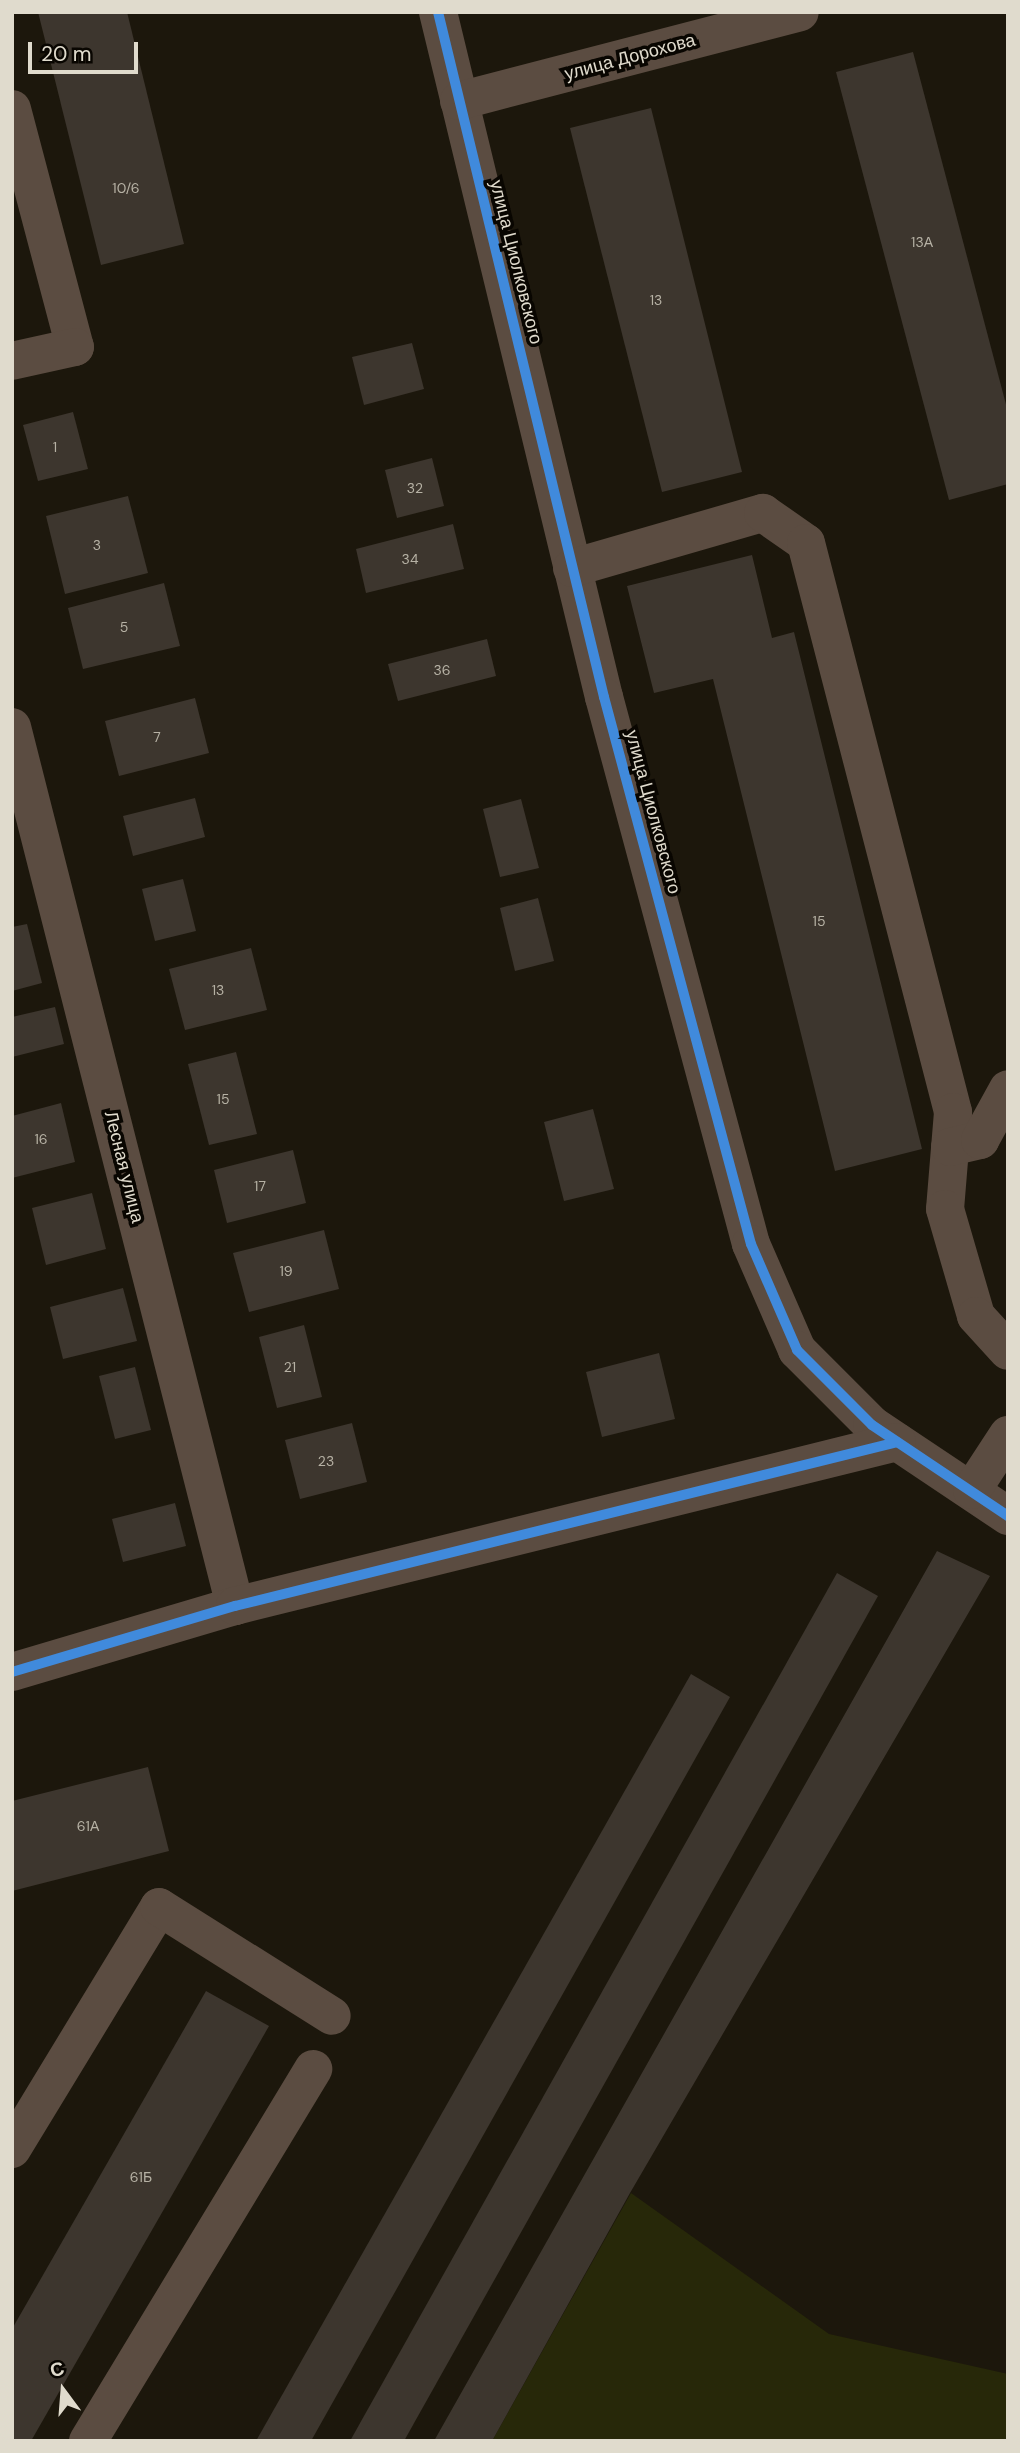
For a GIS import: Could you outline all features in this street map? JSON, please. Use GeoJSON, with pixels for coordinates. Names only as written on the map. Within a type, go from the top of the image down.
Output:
{"type":"FeatureCollection","features":[{"type":"Feature","properties":{"kind":"street","name":"улица Циолковского"},"geometry":{"type":"LineString","coordinates":[[438,12],[607,710],[751,1244],[797,1350],[872,1425],[1008,1516]]}},
{"type":"Feature","properties":{"kind":"street","name":"улица Дорохова"},"geometry":{"type":"LineString","coordinates":[[459,101],[711,23],[800,12]]}},
{"type":"Feature","properties":{"kind":"street"},"geometry":{"type":"LineString","coordinates":[[12,109],[75,347],[12,361]]}},
{"type":"Feature","properties":{"kind":"street"},"geometry":{"type":"LineString","coordinates":[[572,568],[763,513],[806,543],[953,1112],[945,1209],[976,1316],[1008,1351]]}},
{"type":"Feature","properties":{"kind":"street","name":"Лесная улица"},"geometry":{"type":"LineString","coordinates":[[12,727],[235,1606]]}},
{"type":"Feature","properties":{"kind":"street"},"geometry":{"type":"LineString","coordinates":[[950,1147],[980,1140],[1008,1089]]}},
{"type":"Feature","properties":{"kind":"street"},"geometry":{"type":"LineString","coordinates":[[972,1490],[1008,1435]]}},
{"type":"Feature","properties":{"kind":"street"},"geometry":{"type":"LineString","coordinates":[[12,1672],[235,1606],[897,1442]]}},
{"type":"Feature","properties":{"kind":"street"},"geometry":{"type":"LineString","coordinates":[[12,2149],[159,1907],[332,2016]]}},
{"type":"Feature","properties":{"kind":"street"},"geometry":{"type":"LineString","coordinates":[[88,2441],[313,2069]]}},
{"type":"Feature","properties":{"kind":"green space"},"geometry":{"type":"Polygon","coordinates":[[[631,2193],[829,2334],[1008,2374],[1008,2441],[492,2441],[631,2193]]]}},
{"type":"Feature","properties":{"kind":"building"},"geometry":{"type":"Polygon","coordinates":[[[38,12],[127,12],[184,244],[101,265],[38,12]]]}},
{"type":"Feature","properties":{"kind":"building"},"geometry":{"type":"Polygon","coordinates":[[[913,52],[1008,412],[1008,484],[949,500],[836,72],[913,52]]]}},
{"type":"Feature","properties":{"kind":"building"},"geometry":{"type":"Polygon","coordinates":[[[651,108],[742,472],[662,492],[570,128],[651,108]]]}},
{"type":"Feature","properties":{"kind":"building"},"geometry":{"type":"Polygon","coordinates":[[[412,343],[424,389],[364,405],[352,357],[412,343]]]}},
{"type":"Feature","properties":{"kind":"building"},"geometry":{"type":"Polygon","coordinates":[[[73,412],[88,469],[38,481],[23,425],[73,412]]]}},
{"type":"Feature","properties":{"kind":"building"},"geometry":{"type":"Polygon","coordinates":[[[432,458],[444,506],[397,518],[385,470],[432,458]]]}},
{"type":"Feature","properties":{"kind":"building"},"geometry":{"type":"Polygon","coordinates":[[[128,496],[148,573],[65,594],[46,516],[128,496]]]}},
{"type":"Feature","properties":{"kind":"building"},"geometry":{"type":"Polygon","coordinates":[[[453,524],[464,569],[366,593],[356,549],[453,524]]]}},
{"type":"Feature","properties":{"kind":"building"},"geometry":{"type":"Polygon","coordinates":[[[752,555],[772,638],[794,632],[922,1149],[835,1171],[713,679],[654,693],[627,586],[752,555]]]}},
{"type":"Feature","properties":{"kind":"building"},"geometry":{"type":"Polygon","coordinates":[[[164,583],[180,646],[83,669],[68,608],[164,583]]]}},
{"type":"Feature","properties":{"kind":"building"},"geometry":{"type":"Polygon","coordinates":[[[487,639],[496,676],[398,701],[388,664],[487,639]]]}},
{"type":"Feature","properties":{"kind":"building"},"geometry":{"type":"Polygon","coordinates":[[[195,698],[209,753],[119,776],[105,721],[195,698]]]}},
{"type":"Feature","properties":{"kind":"building"},"geometry":{"type":"Polygon","coordinates":[[[195,798],[205,837],[133,856],[123,816],[195,798]]]}},
{"type":"Feature","properties":{"kind":"building"},"geometry":{"type":"Polygon","coordinates":[[[521,799],[539,868],[500,877],[483,809],[521,799]]]}},
{"type":"Feature","properties":{"kind":"building"},"geometry":{"type":"Polygon","coordinates":[[[183,879],[196,931],[155,941],[142,889],[183,879]]]}},
{"type":"Feature","properties":{"kind":"building"},"geometry":{"type":"Polygon","coordinates":[[[538,898],[554,961],[515,971],[500,908],[538,898]]]}},
{"type":"Feature","properties":{"kind":"building"},"geometry":{"type":"Polygon","coordinates":[[[27,924],[42,983],[12,991],[12,927],[27,924]]]}},
{"type":"Feature","properties":{"kind":"building"},"geometry":{"type":"Polygon","coordinates":[[[251,948],[267,1010],[185,1030],[169,969],[251,948]]]}},
{"type":"Feature","properties":{"kind":"building"},"geometry":{"type":"Polygon","coordinates":[[[55,1007],[64,1044],[12,1057],[12,1017],[55,1007]]]}},
{"type":"Feature","properties":{"kind":"building"},"geometry":{"type":"Polygon","coordinates":[[[236,1052],[257,1134],[209,1145],[188,1064],[236,1052]]]}},
{"type":"Feature","properties":{"kind":"building"},"geometry":{"type":"Polygon","coordinates":[[[61,1103],[75,1162],[12,1178],[12,1116],[61,1103]]]}},
{"type":"Feature","properties":{"kind":"building"},"geometry":{"type":"Polygon","coordinates":[[[593,1109],[614,1189],[564,1201],[544,1122],[593,1109]]]}},
{"type":"Feature","properties":{"kind":"building"},"geometry":{"type":"Polygon","coordinates":[[[293,1150],[306,1203],[227,1223],[214,1170],[293,1150]]]}},
{"type":"Feature","properties":{"kind":"building"},"geometry":{"type":"Polygon","coordinates":[[[92,1193],[106,1249],[46,1265],[32,1208],[92,1193]]]}},
{"type":"Feature","properties":{"kind":"building"},"geometry":{"type":"Polygon","coordinates":[[[324,1230],[339,1289],[249,1312],[233,1253],[324,1230]]]}},
{"type":"Feature","properties":{"kind":"building"},"geometry":{"type":"Polygon","coordinates":[[[123,1288],[137,1341],[63,1359],[50,1307],[123,1288]]]}},
{"type":"Feature","properties":{"kind":"building"},"geometry":{"type":"Polygon","coordinates":[[[304,1325],[322,1397],[277,1408],[259,1337],[304,1325]]]}},
{"type":"Feature","properties":{"kind":"building"},"geometry":{"type":"Polygon","coordinates":[[[659,1353],[675,1419],[602,1437],[586,1372],[659,1353]]]}},
{"type":"Feature","properties":{"kind":"building"},"geometry":{"type":"Polygon","coordinates":[[[135,1367],[151,1430],[115,1439],[99,1376],[135,1367]]]}},
{"type":"Feature","properties":{"kind":"building"},"geometry":{"type":"Polygon","coordinates":[[[352,1423],[367,1482],[300,1499],[285,1440],[352,1423]]]}},
{"type":"Feature","properties":{"kind":"building"},"geometry":{"type":"Polygon","coordinates":[[[175,1503],[186,1546],[123,1562],[112,1519],[175,1503]]]}},
{"type":"Feature","properties":{"kind":"building"},"geometry":{"type":"Polygon","coordinates":[[[937,1551],[990,1576],[630,2193],[492,2441],[434,2441],[937,1551]]]}},
{"type":"Feature","properties":{"kind":"building"},"geometry":{"type":"Polygon","coordinates":[[[837,1573],[878,1596],[404,2441],[350,2441],[837,1573]]]}},
{"type":"Feature","properties":{"kind":"building"},"geometry":{"type":"Polygon","coordinates":[[[691,1674],[730,1697],[311,2441],[256,2441],[691,1674]]]}},
{"type":"Feature","properties":{"kind":"building"},"geometry":{"type":"Polygon","coordinates":[[[148,1767],[169,1851],[12,1891],[12,1801],[148,1767]]]}},
{"type":"Feature","properties":{"kind":"building"},"geometry":{"type":"Polygon","coordinates":[[[206,1991],[269,2026],[31,2441],[12,2441],[12,2329],[206,1991]]]}},
{"type":"Feature","properties":{"kind":"cycle path"},"geometry":{"type":"LineString","coordinates":[[438,12],[604,697],[751,1244],[797,1350],[872,1425],[1008,1516]]}},
{"type":"Feature","properties":{"kind":"cycle path"},"geometry":{"type":"LineString","coordinates":[[12,1672],[235,1606],[897,1442]]}}]}
